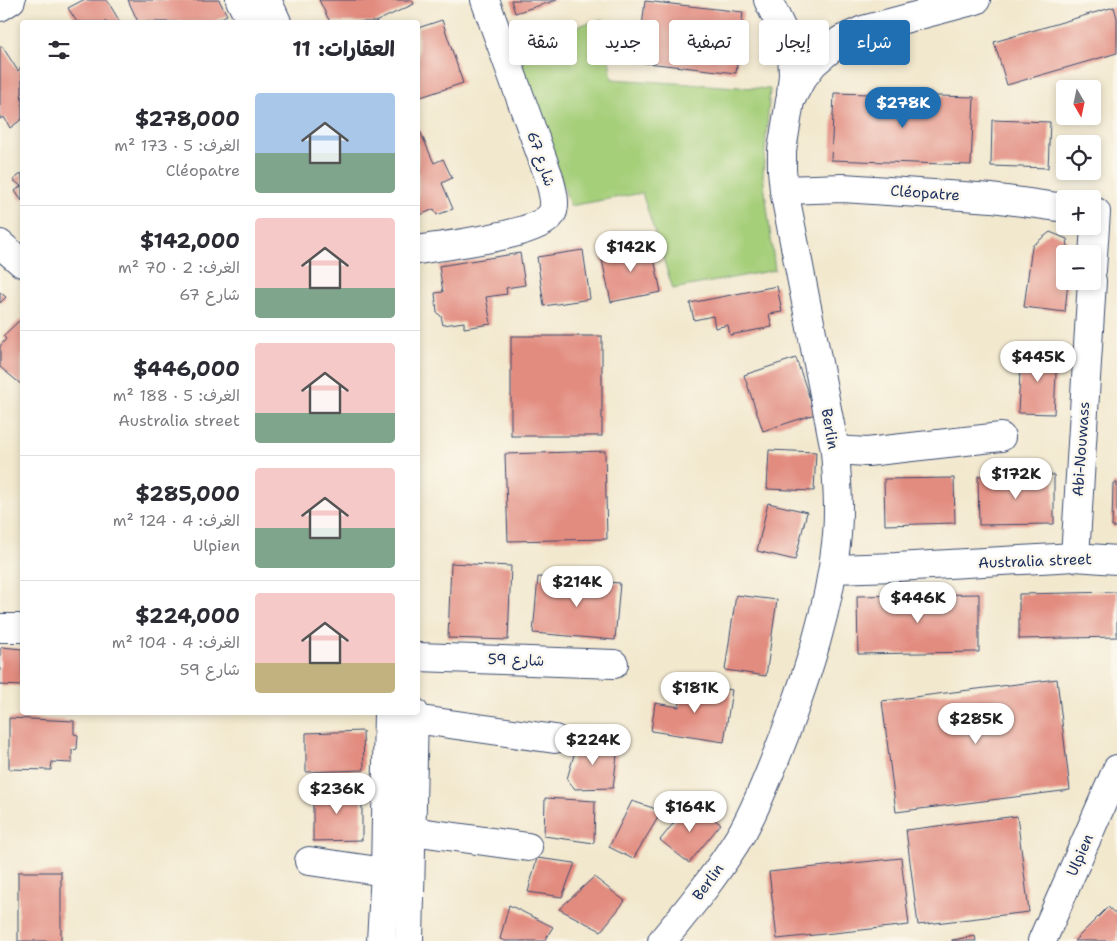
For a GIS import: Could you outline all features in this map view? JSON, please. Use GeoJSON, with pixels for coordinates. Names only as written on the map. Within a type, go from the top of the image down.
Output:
{"type":"FeatureCollection","features":[{"type":"Feature","properties":{"kind":"street"},"geometry":{"type":"LineString","coordinates":[[0,6],[11,0]]}},
{"type":"Feature","properties":{"kind":"street"},"geometry":{"type":"LineString","coordinates":[[240,0],[250,20]]}},
{"type":"Feature","properties":{"kind":"street"},"geometry":{"type":"LineString","coordinates":[[268,0],[276,20]]}},
{"type":"Feature","properties":{"kind":"street","name":"شارع 67"},"geometry":{"type":"LineString","coordinates":[[420,250],[529,229],[542,223],[552,214],[553,199],[549,177],[485,0]]}},
{"type":"Feature","properties":{"kind":"street"},"geometry":{"type":"LineString","coordinates":[[768,0],[792,50],[793,75],[790,101]]}},
{"type":"Feature","properties":{"kind":"street","name":"Berlin"},"geometry":{"type":"LineString","coordinates":[[662,941],[717,872],[743,831],[764,789],[803,685],[833,569],[838,518],[835,450],[784,190],[782,170],[782,150],[790,101],[801,80],[814,62],[841,40],[863,30],[976,0]]}},
{"type":"Feature","properties":{"kind":"street","name":"Cléopatre"},"geometry":{"type":"LineString","coordinates":[[784,190],[843,188],[918,192],[992,198],[1056,207]]}},
{"type":"Feature","properties":{"kind":"street"},"geometry":{"type":"LineString","coordinates":[[1096,245],[1102,213]]}},
{"type":"Feature","properties":{"kind":"street"},"geometry":{"type":"LineString","coordinates":[[0,244],[20,261]]}},
{"type":"Feature","properties":{"kind":"street","name":"Abi-Nouwass"},"geometry":{"type":"LineString","coordinates":[[1074,557],[1091,290]]}},
{"type":"Feature","properties":{"kind":"street"},"geometry":{"type":"LineString","coordinates":[[835,450],[867,452],[893,450],[1000,437]]}},
{"type":"Feature","properties":{"kind":"street","name":"Australia street"},"geometry":{"type":"LineString","coordinates":[[833,569],[1074,557],[1117,560]]}},
{"type":"Feature","properties":{"kind":"street"},"geometry":{"type":"LineString","coordinates":[[0,628],[20,628]]}},
{"type":"Feature","properties":{"kind":"street","name":"شارع 59"},"geometry":{"type":"LineString","coordinates":[[420,657],[614,664]]}},
{"type":"Feature","properties":{"kind":"street"},"geometry":{"type":"LineString","coordinates":[[381,941],[385,872],[388,715]]}},
{"type":"Feature","properties":{"kind":"street"},"geometry":{"type":"LineString","coordinates":[[409,941],[414,716],[555,739]]}},
{"type":"Feature","properties":{"kind":"street","name":"Ulpien"},"geometry":{"type":"LineString","coordinates":[[1042,941],[1117,769]]}},
{"type":"Feature","properties":{"kind":"street"},"geometry":{"type":"LineString","coordinates":[[412,831],[528,848]]}},
{"type":"Feature","properties":{"kind":"street"},"geometry":{"type":"LineString","coordinates":[[308,861],[385,872]]}},
{"type":"Feature","properties":{"kind":"green space"},"geometry":{"type":"Polygon","coordinates":[[[587,23],[587,65],[610,65],[612,79],[770,89],[763,175],[775,270],[673,289],[642,193],[570,206],[522,65],[577,65],[577,26],[587,23]]]}},
{"type":"Feature","properties":{"kind":"building"},"geometry":{"type":"Polygon","coordinates":[[[83,0],[107,0],[119,20],[76,20],[68,8],[83,0]]]}},
{"type":"Feature","properties":{"kind":"building"},"geometry":{"type":"Polygon","coordinates":[[[128,0],[219,0],[227,15],[217,20],[137,20],[128,0]]]}},
{"type":"Feature","properties":{"kind":"building"},"geometry":{"type":"Polygon","coordinates":[[[319,0],[412,0],[414,4],[379,20],[329,20],[319,0]]]}},
{"type":"Feature","properties":{"kind":"building"},"geometry":{"type":"Polygon","coordinates":[[[511,0],[557,0],[515,13],[511,0]]]}},
{"type":"Feature","properties":{"kind":"building"},"geometry":{"type":"Polygon","coordinates":[[[645,1],[743,12],[742,20],[669,20],[669,65],[737,65],[736,73],[659,64],[659,20],[643,20],[645,1]]]}},
{"type":"Feature","properties":{"kind":"building"},"geometry":{"type":"Polygon","coordinates":[[[1114,7],[1117,18],[1117,53],[1007,85],[994,42],[1114,7]]]}},
{"type":"Feature","properties":{"kind":"building"},"geometry":{"type":"Polygon","coordinates":[[[442,20],[463,83],[420,97],[420,27],[442,20]]]}},
{"type":"Feature","properties":{"kind":"building"},"geometry":{"type":"Polygon","coordinates":[[[2,46],[18,71],[20,68],[20,120],[10,128],[4,117],[0,119],[0,47],[2,46]]]}},
{"type":"Feature","properties":{"kind":"building"},"geometry":{"type":"Polygon","coordinates":[[[834,93],[974,97],[971,165],[831,160],[834,93]]]}},
{"type":"Feature","properties":{"kind":"building"},"geometry":{"type":"Polygon","coordinates":[[[992,120],[1050,122],[1048,168],[991,166],[992,120]]]}},
{"type":"Feature","properties":{"kind":"building"},"geometry":{"type":"Polygon","coordinates":[[[420,131],[434,163],[443,159],[452,178],[442,183],[453,209],[437,215],[434,209],[420,215],[420,131]]]}},
{"type":"Feature","properties":{"kind":"building"},"geometry":{"type":"Polygon","coordinates":[[[20,175],[20,185],[13,180],[20,175]]]}},
{"type":"Feature","properties":{"kind":"building"},"geometry":{"type":"Polygon","coordinates":[[[20,187],[20,198],[15,191],[20,187]]]}},
{"type":"Feature","properties":{"kind":"building"},"geometry":{"type":"Polygon","coordinates":[[[1050,232],[1067,239],[1068,245],[1056,245],[1056,290],[1067,290],[1065,312],[1024,307],[1032,246],[1050,232]]]}},
{"type":"Feature","properties":{"kind":"building"},"geometry":{"type":"Polygon","coordinates":[[[651,244],[661,292],[611,302],[601,255],[651,244]]]}},
{"type":"Feature","properties":{"kind":"building"},"geometry":{"type":"Polygon","coordinates":[[[583,250],[590,299],[544,306],[537,257],[583,250]]]}},
{"type":"Feature","properties":{"kind":"building"},"geometry":{"type":"Polygon","coordinates":[[[520,253],[525,285],[506,288],[507,294],[486,297],[491,324],[464,328],[464,322],[443,325],[441,316],[437,313],[435,293],[443,292],[439,266],[520,253]]]}},
{"type":"Feature","properties":{"kind":"building"},"geometry":{"type":"Polygon","coordinates":[[[777,286],[782,312],[769,314],[772,327],[730,335],[728,325],[715,328],[713,316],[694,320],[690,303],[777,286]]]}},
{"type":"Feature","properties":{"kind":"building"},"geometry":{"type":"Polygon","coordinates":[[[0,292],[6,297],[0,303],[0,292]]]}},
{"type":"Feature","properties":{"kind":"building"},"geometry":{"type":"Polygon","coordinates":[[[20,320],[20,383],[0,367],[0,346],[6,339],[3,336],[20,320]]]}},
{"type":"Feature","properties":{"kind":"building"},"geometry":{"type":"Polygon","coordinates":[[[511,336],[602,336],[602,436],[511,436],[511,336]]]}},
{"type":"Feature","properties":{"kind":"building"},"geometry":{"type":"Polygon","coordinates":[[[1021,352],[1057,353],[1054,414],[1018,413],[1021,352]]]}},
{"type":"Feature","properties":{"kind":"building"},"geometry":{"type":"Polygon","coordinates":[[[796,358],[815,414],[763,431],[744,375],[796,358]]]}},
{"type":"Feature","properties":{"kind":"building"},"geometry":{"type":"Polygon","coordinates":[[[769,450],[816,452],[814,491],[767,489],[769,450]]]}},
{"type":"Feature","properties":{"kind":"building"},"geometry":{"type":"Polygon","coordinates":[[[605,451],[607,539],[508,541],[505,454],[605,451]]]}},
{"type":"Feature","properties":{"kind":"building"},"geometry":{"type":"Polygon","coordinates":[[[1054,475],[1054,524],[979,525],[978,476],[1054,475]]]}},
{"type":"Feature","properties":{"kind":"building"},"geometry":{"type":"Polygon","coordinates":[[[954,478],[955,523],[885,525],[884,479],[954,478]]]}},
{"type":"Feature","properties":{"kind":"building"},"geometry":{"type":"Polygon","coordinates":[[[1113,483],[1117,483],[1117,527],[1112,527],[1113,483]]]}},
{"type":"Feature","properties":{"kind":"building"},"geometry":{"type":"Polygon","coordinates":[[[768,503],[807,512],[795,560],[757,551],[768,503]]]}},
{"type":"Feature","properties":{"kind":"building"},"geometry":{"type":"Polygon","coordinates":[[[451,563],[511,566],[508,640],[448,638],[451,563]]]}},
{"type":"Feature","properties":{"kind":"building"},"geometry":{"type":"Polygon","coordinates":[[[538,577],[620,583],[615,640],[533,633],[538,577]]]}},
{"type":"Feature","properties":{"kind":"building"},"geometry":{"type":"Polygon","coordinates":[[[1117,592],[1117,637],[1019,639],[1019,594],[1117,592]]]}},
{"type":"Feature","properties":{"kind":"building"},"geometry":{"type":"Polygon","coordinates":[[[979,594],[979,652],[858,654],[857,596],[979,594]]]}},
{"type":"Feature","properties":{"kind":"building"},"geometry":{"type":"Polygon","coordinates":[[[736,595],[777,600],[766,676],[725,670],[736,595]]]}},
{"type":"Feature","properties":{"kind":"building"},"geometry":{"type":"Polygon","coordinates":[[[2,647],[20,649],[20,686],[0,685],[0,650],[2,647]]]}},
{"type":"Feature","properties":{"kind":"building"},"geometry":{"type":"Polygon","coordinates":[[[1057,679],[1070,790],[896,812],[882,701],[1057,679]]]}},
{"type":"Feature","properties":{"kind":"building"},"geometry":{"type":"Polygon","coordinates":[[[683,682],[732,690],[724,742],[651,731],[655,703],[679,707],[683,682]]]}},
{"type":"Feature","properties":{"kind":"building"},"geometry":{"type":"Polygon","coordinates":[[[9,718],[74,721],[74,734],[78,735],[77,749],[72,750],[72,763],[52,762],[51,770],[9,769],[9,718]]]}},
{"type":"Feature","properties":{"kind":"building"},"geometry":{"type":"Polygon","coordinates":[[[363,731],[364,770],[306,772],[306,733],[363,731]]]}},
{"type":"Feature","properties":{"kind":"building"},"geometry":{"type":"Polygon","coordinates":[[[578,741],[618,747],[613,788],[575,789],[567,779],[578,741]]]}},
{"type":"Feature","properties":{"kind":"building"},"geometry":{"type":"Polygon","coordinates":[[[313,789],[362,790],[362,840],[313,841],[313,789]]]}},
{"type":"Feature","properties":{"kind":"building"},"geometry":{"type":"Polygon","coordinates":[[[545,798],[595,801],[594,843],[544,836],[545,798]]]}},
{"type":"Feature","properties":{"kind":"building"},"geometry":{"type":"Polygon","coordinates":[[[632,801],[662,811],[633,859],[609,847],[632,801]]]}},
{"type":"Feature","properties":{"kind":"building"},"geometry":{"type":"Polygon","coordinates":[[[689,804],[721,824],[689,863],[660,840],[689,804]]]}},
{"type":"Feature","properties":{"kind":"building"},"geometry":{"type":"Polygon","coordinates":[[[1017,816],[1029,912],[918,925],[906,830],[1017,816]]]}},
{"type":"Feature","properties":{"kind":"building"},"geometry":{"type":"Polygon","coordinates":[[[537,858],[575,863],[562,897],[528,892],[537,858]]]}},
{"type":"Feature","properties":{"kind":"building"},"geometry":{"type":"Polygon","coordinates":[[[901,858],[909,925],[777,939],[769,872],[901,858]]]}},
{"type":"Feature","properties":{"kind":"building"},"geometry":{"type":"Polygon","coordinates":[[[18,872],[61,872],[61,941],[18,941],[18,872]]]}},
{"type":"Feature","properties":{"kind":"building"},"geometry":{"type":"Polygon","coordinates":[[[594,877],[625,901],[601,931],[559,909],[594,877]]]}},
{"type":"Feature","properties":{"kind":"building"},"geometry":{"type":"Polygon","coordinates":[[[509,905],[553,927],[544,941],[505,941],[500,939],[509,905]]]}},
{"type":"Feature","properties":{"kind":"building"},"geometry":{"type":"Polygon","coordinates":[[[1108,907],[1117,915],[1117,941],[1074,941],[1108,907]]]}},
{"type":"Feature","properties":{"kind":"building"},"geometry":{"type":"Polygon","coordinates":[[[975,936],[976,941],[952,941],[952,940],[975,936]]]}}]}
